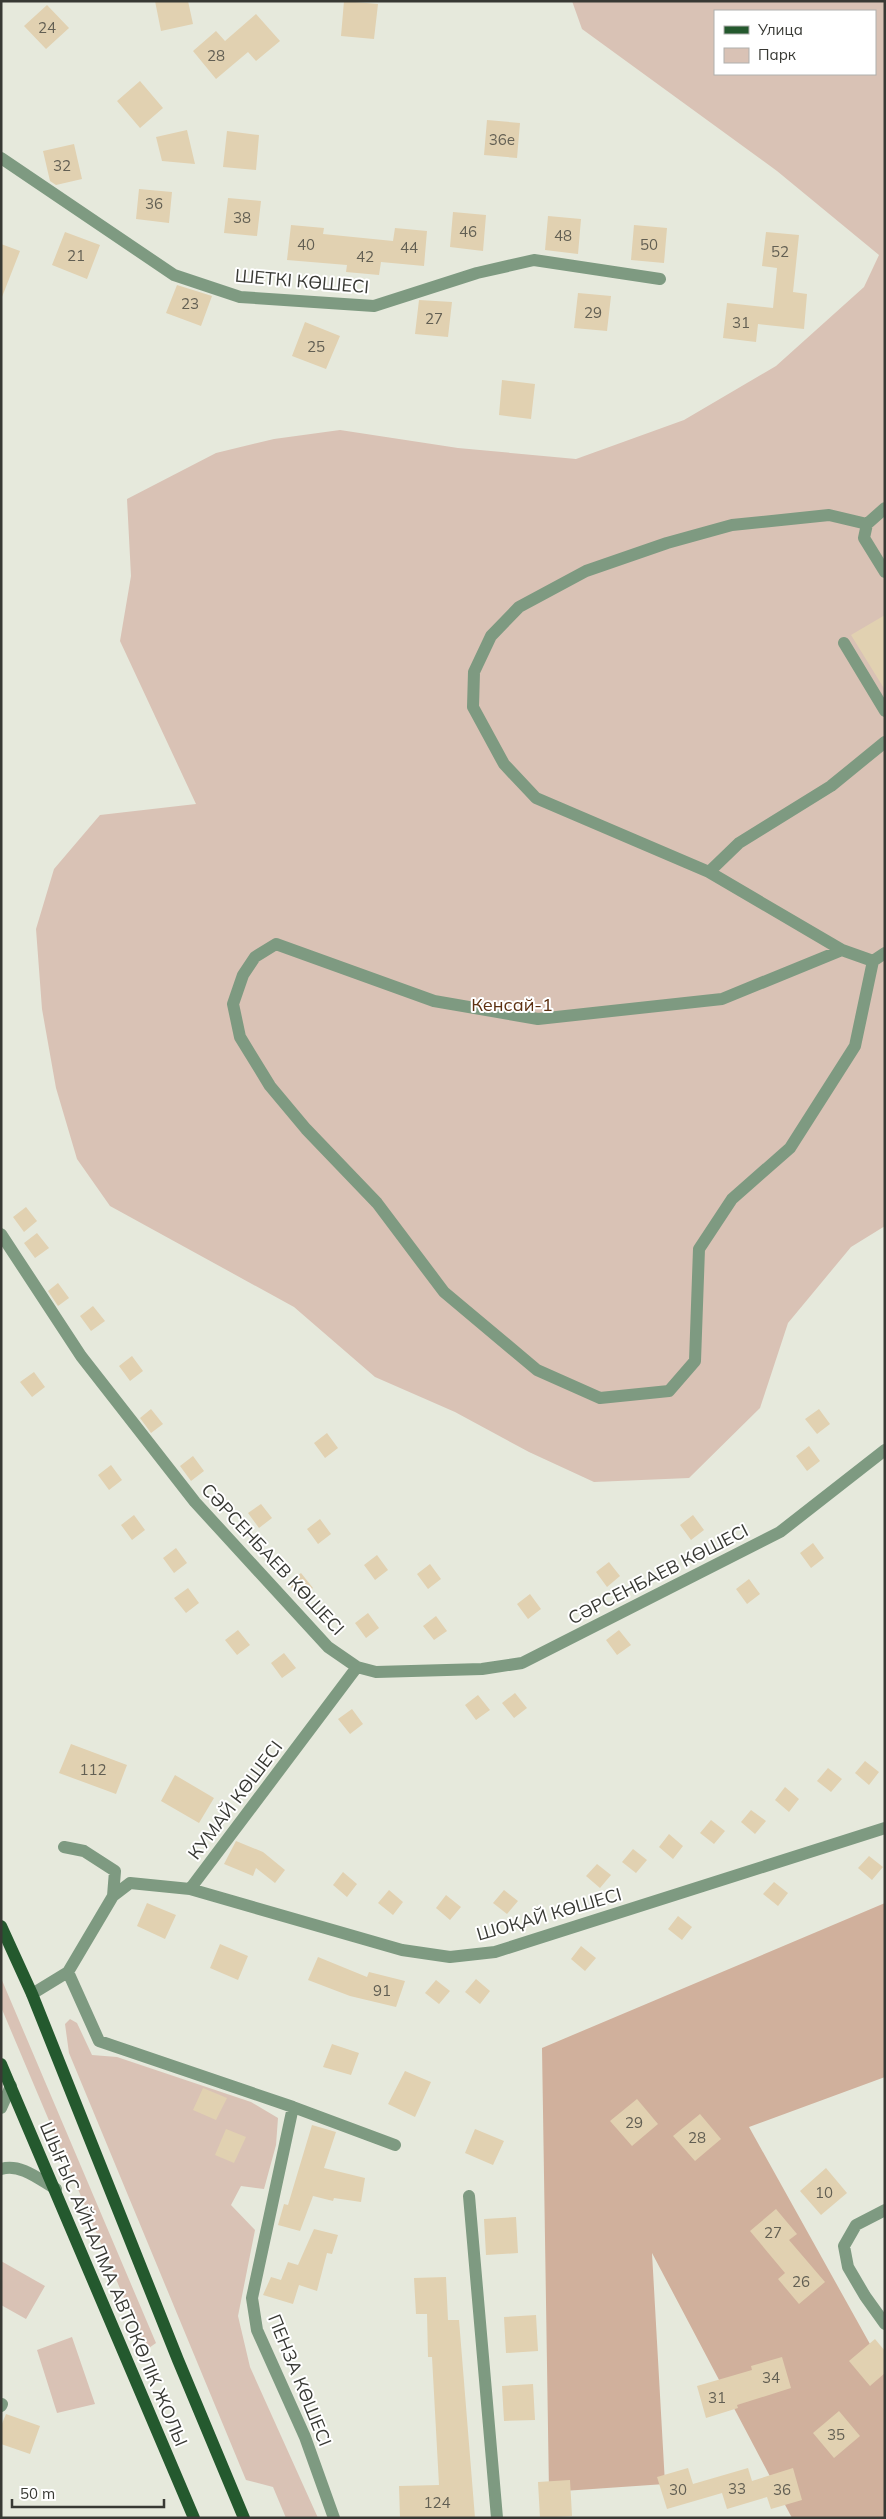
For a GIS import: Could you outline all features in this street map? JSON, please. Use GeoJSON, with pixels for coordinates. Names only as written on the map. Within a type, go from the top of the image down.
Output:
{"type":"FeatureCollection","features":[{"type":"Feature","properties":{"kind":"main road"},"geometry":{"type":"LineString","coordinates":[[1,1926],[32,1994],[178,2360],[244,2518]]}},
{"type":"Feature","properties":{"kind":"main road","name":"ШЫҒЫС АЙНАЛМА АВТОКӨЛІК ЖОЛЫ"},"geometry":{"type":"LineString","coordinates":[[1,2064],[56,2189],[71,2229],[194,2518]]}},
{"type":"Feature","properties":{"kind":"street","name":"ШЕТКІ КӨШЕСІ"},"geometry":{"type":"LineString","coordinates":[[1,158],[174,275],[240,297],[374,306],[477,274],[534,260],[660,279]]}},
{"type":"Feature","properties":{"kind":"street"},"geometry":{"type":"LineString","coordinates":[[885,508],[867,524],[864,538],[885,572]]}},
{"type":"Feature","properties":{"kind":"street"},"geometry":{"type":"LineString","coordinates":[[867,524],[829,515],[732,525],[667,543],[586,571],[519,607],[491,636],[474,672],[473,706],[504,764],[536,798],[709,872],[842,950],[873,961]]}},
{"type":"Feature","properties":{"kind":"street"},"geometry":{"type":"LineString","coordinates":[[844,643],[885,711]]}},
{"type":"Feature","properties":{"kind":"street"},"geometry":{"type":"LineString","coordinates":[[709,872],[739,843],[830,786],[885,742]]}},
{"type":"Feature","properties":{"kind":"street"},"geometry":{"type":"LineString","coordinates":[[842,950],[722,999],[538,1019],[434,1001],[276,944],[255,957],[243,975],[233,1004],[240,1037],[270,1086],[306,1129],[377,1203],[444,1292],[536,1370],[600,1398],[669,1391],[683,1378],[695,1361],[699,1249],[732,1200],[790,1148],[855,1046],[873,961],[885,953]]}},
{"type":"Feature","properties":{"kind":"street","name":"СӘРСЕНБАЕВ КӨШЕСІ"},"geometry":{"type":"LineString","coordinates":[[1,1234],[81,1356],[195,1502],[328,1648],[357,1667],[376,1672],[482,1669],[522,1663],[780,1532],[885,1450]]}},
{"type":"Feature","properties":{"kind":"street","name":"КУМАЙ КӨШЕСІ"},"geometry":{"type":"LineString","coordinates":[[190,1889],[357,1667]]}},
{"type":"Feature","properties":{"kind":"street","name":"ШОҚАЙ КӨШЕСІ"},"geometry":{"type":"LineString","coordinates":[[190,1889],[402,1950],[450,1957],[495,1952],[885,1828]]}},
{"type":"Feature","properties":{"kind":"street"},"geometry":{"type":"LineString","coordinates":[[64,1846],[84,1851],[115,1871],[113,1896]]}},
{"type":"Feature","properties":{"kind":"street"},"geometry":{"type":"LineString","coordinates":[[32,1994],[68,1972],[113,1896],[130,1883],[190,1889]]}},
{"type":"Feature","properties":{"kind":"street"},"geometry":{"type":"LineString","coordinates":[[68,1972],[99,2041],[293,2107],[395,2145]]}},
{"type":"Feature","properties":{"kind":"street"},"geometry":{"type":"LineString","coordinates":[[1,2108],[11,2086]]}},
{"type":"Feature","properties":{"kind":"street","name":"ПЕНЗА КӨШЕСІ"},"geometry":{"type":"LineString","coordinates":[[293,2107],[252,2298],[257,2330],[306,2438],[334,2518]]}},
{"type":"Feature","properties":{"kind":"street"},"geometry":{"type":"LineString","coordinates":[[1,2169],[8,2167],[23,2170],[56,2189]]}},
{"type":"Feature","properties":{"kind":"street"},"geometry":{"type":"LineString","coordinates":[[469,2196],[497,2518]]}},
{"type":"Feature","properties":{"kind":"street"},"geometry":{"type":"LineString","coordinates":[[885,2210],[856,2224],[844,2246],[848,2267],[864,2296],[885,2324]]}},
{"type":"Feature","properties":{"kind":"green space","name":"Кенсай-1"},"geometry":{"type":"Polygon","coordinates":[[[572,1],[885,1],[885,1226],[851,1247],[788,1323],[760,1408],[689,1478],[594,1482],[529,1452],[455,1412],[375,1377],[294,1307],[110,1206],[77,1159],[56,1088],[42,1009],[36,929],[54,869],[100,815],[196,804],[120,641],[131,576],[127,499],[216,453],[274,439],[340,430],[458,448],[576,459],[684,420],[776,366],[864,287],[879,255],[777,171],[582,29],[572,1]]]}},
{"type":"Feature","properties":{"kind":"green space"},"geometry":{"type":"Polygon","coordinates":[[[1,1978],[156,2343],[146,2350],[1,2007],[1,1978]]]}},
{"type":"Feature","properties":{"kind":"green space"},"geometry":{"type":"Polygon","coordinates":[[[70,2019],[77,2023],[92,2055],[117,2057],[251,2102],[278,2118],[276,2145],[264,2189],[241,2186],[231,2205],[255,2230],[238,2316],[250,2367],[318,2518],[286,2518],[273,2487],[246,2480],[69,2053],[65,2024],[70,2019]]]}},
{"type":"Feature","properties":{"kind":"green space"},"geometry":{"type":"Polygon","coordinates":[[[1,2261],[45,2286],[26,2319],[1,2305],[1,2261]]]}},
{"type":"Feature","properties":{"kind":"green space"},"geometry":{"type":"Polygon","coordinates":[[[72,2337],[95,2404],[57,2413],[37,2350],[72,2337]]]}},
{"type":"Feature","properties":{"kind":"shaded area"},"geometry":{"type":"Polygon","coordinates":[[[885,1903],[885,2077],[749,2127],[885,2371],[885,2518],[792,2518],[652,2253],[665,2484],[549,2492],[542,2048],[885,1903]]]}},
{"type":"Feature","properties":{"kind":"building"},"geometry":{"type":"Polygon","coordinates":[[[155,1],[188,1],[193,24],[161,31],[155,1]]]}},
{"type":"Feature","properties":{"kind":"building"},"geometry":{"type":"Polygon","coordinates":[[[344,1],[378,4],[374,39],[341,36],[344,1]]]}},
{"type":"Feature","properties":{"kind":"building"},"geometry":{"type":"Polygon","coordinates":[[[47,5],[69,28],[46,49],[24,26],[47,5]]]}},
{"type":"Feature","properties":{"kind":"building"},"geometry":{"type":"Polygon","coordinates":[[[256,14],[280,41],[256,61],[248,52],[216,79],[193,51],[216,31],[225,41],[256,14]]]}},
{"type":"Feature","properties":{"kind":"building"},"geometry":{"type":"Polygon","coordinates":[[[140,81],[163,108],[140,128],[117,101],[140,81]]]}},
{"type":"Feature","properties":{"kind":"building"},"geometry":{"type":"Polygon","coordinates":[[[487,120],[520,123],[517,158],[484,155],[487,120]]]}},
{"type":"Feature","properties":{"kind":"building"},"geometry":{"type":"Polygon","coordinates":[[[187,130],[195,164],[162,161],[156,137],[187,130]]]}},
{"type":"Feature","properties":{"kind":"building"},"geometry":{"type":"Polygon","coordinates":[[[227,131],[259,135],[256,170],[223,167],[227,131]]]}},
{"type":"Feature","properties":{"kind":"building"},"geometry":{"type":"Polygon","coordinates":[[[74,144],[82,179],[56,185],[50,181],[43,151],[74,144]]]}},
{"type":"Feature","properties":{"kind":"building"},"geometry":{"type":"Polygon","coordinates":[[[139,189],[172,192],[169,223],[136,219],[139,189]]]}},
{"type":"Feature","properties":{"kind":"building"},"geometry":{"type":"Polygon","coordinates":[[[228,198],[261,201],[257,236],[224,233],[228,198]]]}},
{"type":"Feature","properties":{"kind":"building"},"geometry":{"type":"Polygon","coordinates":[[[453,212],[486,215],[483,251],[450,247],[453,212]]]}},
{"type":"Feature","properties":{"kind":"building"},"geometry":{"type":"Polygon","coordinates":[[[548,216],[581,219],[578,254],[545,250],[548,216]]]}},
{"type":"Feature","properties":{"kind":"building"},"geometry":{"type":"Polygon","coordinates":[[[291,225],[324,228],[323,234],[393,241],[395,228],[427,231],[424,266],[381,262],[379,275],[346,272],[347,265],[287,260],[291,225]]]}},
{"type":"Feature","properties":{"kind":"building"},"geometry":{"type":"Polygon","coordinates":[[[634,225],[667,228],[664,263],[631,260],[634,225]]]}},
{"type":"Feature","properties":{"kind":"building"},"geometry":{"type":"Polygon","coordinates":[[[65,232],[100,245],[87,279],[52,265],[65,232]]]}},
{"type":"Feature","properties":{"kind":"building"},"geometry":{"type":"Polygon","coordinates":[[[766,232],[799,235],[793,292],[807,294],[804,329],[758,324],[756,342],[723,338],[727,303],[773,308],[777,268],[762,266],[766,232]]]}},
{"type":"Feature","properties":{"kind":"building"},"geometry":{"type":"Polygon","coordinates":[[[1,244],[20,251],[2,297],[1,297],[1,244]]]}},
{"type":"Feature","properties":{"kind":"building"},"geometry":{"type":"Polygon","coordinates":[[[177,285],[212,296],[201,326],[166,313],[177,285]]]}},
{"type":"Feature","properties":{"kind":"building"},"geometry":{"type":"Polygon","coordinates":[[[578,293],[611,296],[607,331],[574,328],[578,293]]]}},
{"type":"Feature","properties":{"kind":"building"},"geometry":{"type":"Polygon","coordinates":[[[419,300],[452,302],[448,337],[415,334],[419,300]]]}},
{"type":"Feature","properties":{"kind":"building"},"geometry":{"type":"Polygon","coordinates":[[[305,322],[340,336],[326,369],[292,356],[305,322]]]}},
{"type":"Feature","properties":{"kind":"building"},"geometry":{"type":"Polygon","coordinates":[[[502,380],[535,384],[531,419],[499,415],[502,380]]]}},
{"type":"Feature","properties":{"kind":"building"},"geometry":{"type":"Polygon","coordinates":[[[885,615],[885,690],[851,635],[885,615]]]}},
{"type":"Feature","properties":{"kind":"building"},"geometry":{"type":"Polygon","coordinates":[[[26,1207],[37,1221],[24,1232],[13,1217],[26,1207]]]}},
{"type":"Feature","properties":{"kind":"building"},"geometry":{"type":"Polygon","coordinates":[[[37,1233],[49,1248],[35,1258],[24,1243],[37,1233]]]}},
{"type":"Feature","properties":{"kind":"building"},"geometry":{"type":"Polygon","coordinates":[[[58,1283],[69,1298],[58,1306],[48,1291],[58,1283]]]}},
{"type":"Feature","properties":{"kind":"building"},"geometry":{"type":"Polygon","coordinates":[[[93,1306],[105,1321],[91,1331],[80,1316],[93,1306]]]}},
{"type":"Feature","properties":{"kind":"building"},"geometry":{"type":"Polygon","coordinates":[[[132,1356],[143,1371],[130,1381],[119,1366],[132,1356]]]}},
{"type":"Feature","properties":{"kind":"building"},"geometry":{"type":"Polygon","coordinates":[[[34,1372],[45,1387],[32,1397],[20,1382],[34,1372]]]}},
{"type":"Feature","properties":{"kind":"building"},"geometry":{"type":"Polygon","coordinates":[[[151,1409],[163,1424],[151,1433],[140,1418],[151,1409]]]}},
{"type":"Feature","properties":{"kind":"building"},"geometry":{"type":"Polygon","coordinates":[[[819,1409],[830,1424],[817,1434],[805,1419],[819,1409]]]}},
{"type":"Feature","properties":{"kind":"building"},"geometry":{"type":"Polygon","coordinates":[[[327,1433],[338,1448],[325,1458],[314,1443],[327,1433]]]}},
{"type":"Feature","properties":{"kind":"building"},"geometry":{"type":"Polygon","coordinates":[[[809,1446],[820,1461],[807,1471],[796,1456],[809,1446]]]}},
{"type":"Feature","properties":{"kind":"building"},"geometry":{"type":"Polygon","coordinates":[[[193,1456],[204,1471],[191,1481],[180,1466],[193,1456]]]}},
{"type":"Feature","properties":{"kind":"building"},"geometry":{"type":"Polygon","coordinates":[[[111,1465],[122,1480],[109,1490],[98,1475],[111,1465]]]}},
{"type":"Feature","properties":{"kind":"building"},"geometry":{"type":"Polygon","coordinates":[[[261,1504],[272,1518],[259,1528],[248,1513],[261,1504]]]}},
{"type":"Feature","properties":{"kind":"building"},"geometry":{"type":"Polygon","coordinates":[[[134,1515],[145,1530],[132,1540],[121,1525],[134,1515]]]}},
{"type":"Feature","properties":{"kind":"building"},"geometry":{"type":"Polygon","coordinates":[[[693,1515],[704,1530],[691,1540],[680,1525],[693,1515]]]}},
{"type":"Feature","properties":{"kind":"building"},"geometry":{"type":"Polygon","coordinates":[[[320,1519],[331,1534],[318,1544],[307,1529],[320,1519]]]}},
{"type":"Feature","properties":{"kind":"building"},"geometry":{"type":"Polygon","coordinates":[[[813,1543],[824,1558],[811,1568],[800,1553],[813,1543]]]}},
{"type":"Feature","properties":{"kind":"building"},"geometry":{"type":"Polygon","coordinates":[[[176,1548],[187,1563],[174,1573],[163,1558],[176,1548]]]}},
{"type":"Feature","properties":{"kind":"building"},"geometry":{"type":"Polygon","coordinates":[[[377,1555],[388,1570],[375,1580],[364,1565],[377,1555]]]}},
{"type":"Feature","properties":{"kind":"building"},"geometry":{"type":"Polygon","coordinates":[[[609,1562],[620,1576],[607,1587],[596,1572],[609,1562]]]}},
{"type":"Feature","properties":{"kind":"building"},"geometry":{"type":"Polygon","coordinates":[[[430,1564],[441,1579],[428,1589],[417,1574],[430,1564]]]}},
{"type":"Feature","properties":{"kind":"building"},"geometry":{"type":"Polygon","coordinates":[[[301,1573],[313,1588],[299,1598],[288,1583],[301,1573]]]}},
{"type":"Feature","properties":{"kind":"building"},"geometry":{"type":"Polygon","coordinates":[[[749,1579],[760,1594],[747,1604],[736,1589],[749,1579]]]}},
{"type":"Feature","properties":{"kind":"building"},"geometry":{"type":"Polygon","coordinates":[[[188,1588],[199,1603],[186,1613],[174,1598],[188,1588]]]}},
{"type":"Feature","properties":{"kind":"building"},"geometry":{"type":"Polygon","coordinates":[[[530,1594],[541,1609],[528,1619],[517,1604],[530,1594]]]}},
{"type":"Feature","properties":{"kind":"building"},"geometry":{"type":"Polygon","coordinates":[[[368,1613],[379,1628],[366,1638],[355,1623],[368,1613]]]}},
{"type":"Feature","properties":{"kind":"building"},"geometry":{"type":"Polygon","coordinates":[[[436,1616],[447,1631],[434,1640],[423,1626],[436,1616]]]}},
{"type":"Feature","properties":{"kind":"building"},"geometry":{"type":"Polygon","coordinates":[[[238,1630],[250,1645],[237,1655],[225,1640],[238,1630]]]}},
{"type":"Feature","properties":{"kind":"building"},"geometry":{"type":"Polygon","coordinates":[[[619,1630],[631,1645],[617,1655],[606,1640],[619,1630]]]}},
{"type":"Feature","properties":{"kind":"building"},"geometry":{"type":"Polygon","coordinates":[[[284,1653],[296,1668],[282,1678],[271,1663],[284,1653]]]}},
{"type":"Feature","properties":{"kind":"building"},"geometry":{"type":"Polygon","coordinates":[[[515,1693],[527,1708],[514,1718],[502,1703],[515,1693]]]}},
{"type":"Feature","properties":{"kind":"building"},"geometry":{"type":"Polygon","coordinates":[[[478,1695],[490,1710],[476,1720],[465,1705],[478,1695]]]}},
{"type":"Feature","properties":{"kind":"building"},"geometry":{"type":"Polygon","coordinates":[[[352,1709],[363,1724],[350,1734],[338,1719],[352,1709]]]}},
{"type":"Feature","properties":{"kind":"building"},"geometry":{"type":"Polygon","coordinates":[[[71,1744],[127,1765],[116,1794],[59,1773],[71,1744]]]}},
{"type":"Feature","properties":{"kind":"building"},"geometry":{"type":"Polygon","coordinates":[[[865,1761],[879,1772],[869,1785],[855,1773],[865,1761]]]}},
{"type":"Feature","properties":{"kind":"building"},"geometry":{"type":"Polygon","coordinates":[[[828,1768],[842,1779],[831,1792],[817,1781],[828,1768]]]}},
{"type":"Feature","properties":{"kind":"building"},"geometry":{"type":"Polygon","coordinates":[[[175,1775],[214,1798],[199,1823],[161,1801],[175,1775]]]}},
{"type":"Feature","properties":{"kind":"building"},"geometry":{"type":"Polygon","coordinates":[[[785,1787],[799,1799],[789,1812],[775,1800],[785,1787]]]}},
{"type":"Feature","properties":{"kind":"building"},"geometry":{"type":"Polygon","coordinates":[[[751,1810],[766,1821],[755,1834],[741,1822],[751,1810]]]}},
{"type":"Feature","properties":{"kind":"building"},"geometry":{"type":"Polygon","coordinates":[[[711,1820],[725,1831],[714,1844],[700,1833],[711,1820]]]}},
{"type":"Feature","properties":{"kind":"building"},"geometry":{"type":"Polygon","coordinates":[[[669,1834],[683,1846],[673,1859],[659,1847],[669,1834]]]}},
{"type":"Feature","properties":{"kind":"building"},"geometry":{"type":"Polygon","coordinates":[[[236,1841],[263,1852],[285,1870],[275,1883],[256,1868],[253,1876],[224,1864],[236,1841]]]}},
{"type":"Feature","properties":{"kind":"building"},"geometry":{"type":"Polygon","coordinates":[[[633,1849],[647,1860],[636,1873],[622,1862],[633,1849]]]}},
{"type":"Feature","properties":{"kind":"building"},"geometry":{"type":"Polygon","coordinates":[[[869,1856],[883,1867],[872,1880],[858,1868],[869,1856]]]}},
{"type":"Feature","properties":{"kind":"building"},"geometry":{"type":"Polygon","coordinates":[[[597,1864],[611,1875],[600,1888],[586,1876],[597,1864]]]}},
{"type":"Feature","properties":{"kind":"building"},"geometry":{"type":"Polygon","coordinates":[[[343,1872],[357,1884],[347,1897],[333,1885],[343,1872]]]}},
{"type":"Feature","properties":{"kind":"building"},"geometry":{"type":"Polygon","coordinates":[[[774,1882],[788,1893],[778,1906],[763,1894],[774,1882]]]}},
{"type":"Feature","properties":{"kind":"building"},"geometry":{"type":"Polygon","coordinates":[[[389,1890],[403,1902],[393,1915],[378,1903],[389,1890]]]}},
{"type":"Feature","properties":{"kind":"building"},"geometry":{"type":"Polygon","coordinates":[[[504,1890],[518,1901],[507,1914],[493,1903],[504,1890]]]}},
{"type":"Feature","properties":{"kind":"building"},"geometry":{"type":"Polygon","coordinates":[[[446,1895],[461,1907],[450,1920],[436,1908],[446,1895]]]}},
{"type":"Feature","properties":{"kind":"building"},"geometry":{"type":"Polygon","coordinates":[[[147,1903],[176,1915],[165,1939],[137,1926],[147,1903]]]}},
{"type":"Feature","properties":{"kind":"building"},"geometry":{"type":"Polygon","coordinates":[[[678,1916],[692,1927],[682,1940],[668,1929],[678,1916]]]}},
{"type":"Feature","properties":{"kind":"building"},"geometry":{"type":"Polygon","coordinates":[[[220,1944],[248,1956],[238,1980],[210,1968],[220,1944]]]}},
{"type":"Feature","properties":{"kind":"building"},"geometry":{"type":"Polygon","coordinates":[[[581,1946],[596,1958],[585,1971],[571,1959],[581,1946]]]}},
{"type":"Feature","properties":{"kind":"building"},"geometry":{"type":"Polygon","coordinates":[[[318,1957],[367,1977],[369,1972],[405,1981],[396,2007],[350,1996],[308,1980],[318,1957]]]}},
{"type":"Feature","properties":{"kind":"building"},"geometry":{"type":"Polygon","coordinates":[[[476,1979],[490,1991],[480,2004],[465,1992],[476,1979]]]}},
{"type":"Feature","properties":{"kind":"building"},"geometry":{"type":"Polygon","coordinates":[[[436,1980],[450,1991],[439,2004],[425,1993],[436,1980]]]}},
{"type":"Feature","properties":{"kind":"building"},"geometry":{"type":"Polygon","coordinates":[[[332,2044],[359,2053],[351,2075],[323,2067],[332,2044]]]}},
{"type":"Feature","properties":{"kind":"building"},"geometry":{"type":"Polygon","coordinates":[[[405,2071],[431,2082],[415,2117],[388,2104],[405,2071]]]}},
{"type":"Feature","properties":{"kind":"building"},"geometry":{"type":"Polygon","coordinates":[[[203,2088],[227,2098],[216,2120],[193,2110],[203,2088]]]}},
{"type":"Feature","properties":{"kind":"building"},"geometry":{"type":"Polygon","coordinates":[[[637,2099],[658,2124],[632,2146],[610,2121],[637,2099]]]}},
{"type":"Feature","properties":{"kind":"building"},"geometry":{"type":"Polygon","coordinates":[[[700,2114],[721,2139],[695,2161],[673,2136],[700,2114]]]}},
{"type":"Feature","properties":{"kind":"building"},"geometry":{"type":"Polygon","coordinates":[[[312,2125],[336,2132],[324,2168],[365,2178],[361,2202],[334,2198],[333,2201],[313,2196],[300,2231],[278,2225],[284,2204],[288,2205],[312,2125]]]}},
{"type":"Feature","properties":{"kind":"building"},"geometry":{"type":"Polygon","coordinates":[[[226,2129],[246,2137],[234,2163],[215,2155],[226,2129]]]}},
{"type":"Feature","properties":{"kind":"building"},"geometry":{"type":"Polygon","coordinates":[[[475,2129],[504,2141],[493,2165],[465,2153],[475,2129]]]}},
{"type":"Feature","properties":{"kind":"building"},"geometry":{"type":"Polygon","coordinates":[[[826,2168],[847,2193],[821,2215],[800,2191],[826,2168]]]}},
{"type":"Feature","properties":{"kind":"building"},"geometry":{"type":"Polygon","coordinates":[[[776,2209],[797,2234],[789,2240],[825,2282],[799,2304],[778,2279],[785,2273],[750,2231],[776,2209]]]}},
{"type":"Feature","properties":{"kind":"building"},"geometry":{"type":"Polygon","coordinates":[[[516,2217],[518,2253],[486,2255],[484,2219],[516,2217]]]}},
{"type":"Feature","properties":{"kind":"building"},"geometry":{"type":"Polygon","coordinates":[[[314,2229],[338,2235],[332,2254],[327,2253],[317,2291],[299,2285],[293,2304],[263,2295],[271,2277],[281,2280],[288,2262],[298,2265],[314,2229]]]}},
{"type":"Feature","properties":{"kind":"building"},"geometry":{"type":"Polygon","coordinates":[[[446,2277],[448,2320],[459,2320],[475,2518],[400,2518],[399,2486],[439,2485],[432,2357],[428,2357],[427,2314],[416,2314],[414,2278],[446,2277]]]}},
{"type":"Feature","properties":{"kind":"building"},"geometry":{"type":"Polygon","coordinates":[[[536,2315],[538,2351],[506,2353],[504,2317],[536,2315]]]}},
{"type":"Feature","properties":{"kind":"building"},"geometry":{"type":"Polygon","coordinates":[[[875,2339],[885,2351],[885,2373],[870,2386],[849,2361],[875,2339]]]}},
{"type":"Feature","properties":{"kind":"building"},"geometry":{"type":"Polygon","coordinates":[[[782,2357],[791,2388],[737,2405],[738,2408],[706,2418],[697,2386],[752,2370],[751,2366],[782,2357]]]}},
{"type":"Feature","properties":{"kind":"building"},"geometry":{"type":"Polygon","coordinates":[[[533,2384],[535,2420],[504,2421],[502,2386],[533,2384]]]}},
{"type":"Feature","properties":{"kind":"building"},"geometry":{"type":"Polygon","coordinates":[[[839,2411],[860,2436],[834,2458],[813,2433],[839,2411]]]}},
{"type":"Feature","properties":{"kind":"building"},"geometry":{"type":"Polygon","coordinates":[[[6,2414],[40,2426],[30,2454],[1,2444],[1,2426],[6,2414]]]}},
{"type":"Feature","properties":{"kind":"building"},"geometry":{"type":"Polygon","coordinates":[[[688,2468],[693,2484],[748,2468],[752,2481],[793,2468],[802,2500],[771,2509],[767,2497],[727,2509],[722,2493],[667,2509],[657,2477],[688,2468]]]}},
{"type":"Feature","properties":{"kind":"building"},"geometry":{"type":"Polygon","coordinates":[[[570,2480],[572,2516],[540,2518],[538,2482],[570,2480]]]}}]}
